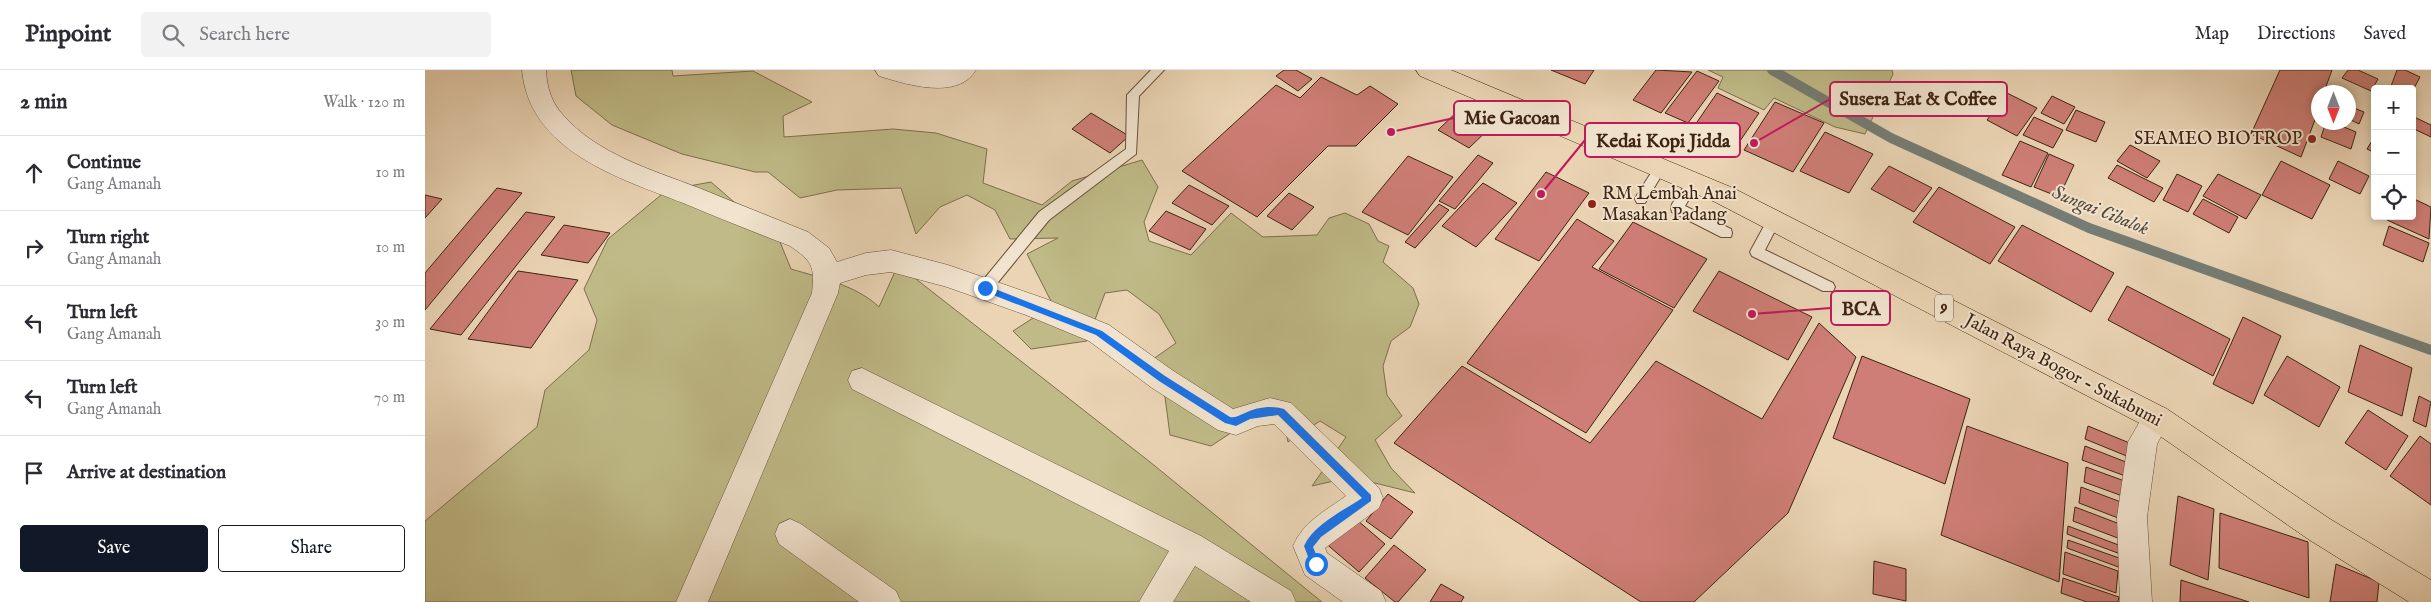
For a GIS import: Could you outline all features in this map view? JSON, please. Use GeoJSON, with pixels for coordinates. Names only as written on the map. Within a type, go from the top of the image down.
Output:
{"type":"FeatureCollection","features":[{"type":"Feature","properties":{"kind":"highway","name":"Jalan Raya Bogor - Sukabumi"},"geometry":{"type":"LineString","coordinates":[[1428,70],[1693,182],[1774,221],[2157,418],[2319,530],[2431,598]]}},
{"type":"Feature","properties":{"kind":"street"},"geometry":{"type":"LineString","coordinates":[[534,70],[535,85],[543,107],[559,127],[583,147],[614,164],[799,240],[814,248],[825,261],[828,276],[825,293],[692,602]]}},
{"type":"Feature","properties":{"kind":"street"},"geometry":{"type":"LineString","coordinates":[[887,70],[914,77],[937,79],[959,75],[965,70]]}},
{"type":"Feature","properties":{"kind":"street"},"geometry":{"type":"LineString","coordinates":[[828,276],[866,264],[891,261],[948,276],[985,288],[1099,333],[1162,379],[1229,421],[1236,422],[1248,415],[1275,410],[1281,412],[1368,498],[1317,534],[1308,546],[1316,564],[1370,602]]}},
{"type":"Feature","properties":{"kind":"street"},"geometry":{"type":"LineString","coordinates":[[862,380],[1190,546],[1280,602]]}},
{"type":"Feature","properties":{"kind":"street"},"geometry":{"type":"LineString","coordinates":[[2136,602],[2132,517],[2143,442],[2157,418]]}},
{"type":"Feature","properties":{"kind":"street"},"geometry":{"type":"LineString","coordinates":[[789,534],[885,602]]}},
{"type":"Feature","properties":{"kind":"street"},"geometry":{"type":"LineString","coordinates":[[1155,602],[1190,546]]}},
{"type":"Feature","properties":{"kind":"lane"},"geometry":{"type":"LineString","coordinates":[[985,288],[1044,216],[1132,151],[1133,95],[1158,70]]}},
{"type":"Feature","properties":{"kind":"lane"},"geometry":{"type":"LineString","coordinates":[[1641,199],[1660,168]]}},
{"type":"Feature","properties":{"kind":"lane"},"geometry":{"type":"LineString","coordinates":[[1693,182],[1677,208],[1726,233]]}},
{"type":"Feature","properties":{"kind":"lane"},"geometry":{"type":"LineString","coordinates":[[1774,221],[1757,252],[1827,287]]}},
{"type":"Feature","properties":{"kind":"shaded area"},"geometry":{"type":"Polygon","coordinates":[[[571,70],[672,70],[673,76],[753,71],[812,102],[783,116],[784,137],[893,129],[936,133],[987,149],[983,183],[1042,205],[1072,181],[1142,160],[1158,187],[1144,222],[1149,241],[1191,255],[1231,213],[1263,237],[1317,235],[1329,218],[1345,213],[1369,224],[1378,241],[1389,246],[1383,262],[1413,288],[1419,304],[1410,327],[1391,341],[1383,366],[1387,395],[1402,416],[1375,440],[1391,468],[1415,493],[1351,477],[1312,486],[1346,437],[1320,421],[1288,442],[1282,415],[1252,419],[1211,446],[1170,435],[1165,397],[1146,364],[1176,343],[1159,314],[1127,290],[1105,293],[1087,341],[1031,349],[1013,331],[1053,305],[1027,254],[1058,238],[1010,239],[995,210],[967,195],[940,207],[916,234],[901,188],[837,190],[800,198],[768,172],[755,172],[682,154],[612,125],[576,96],[571,70]]]}},
{"type":"Feature","properties":{"kind":"shaded area"},"geometry":{"type":"Polygon","coordinates":[[[1708,70],[1892,70],[1893,74],[1865,134],[1835,127],[1774,98],[1764,110],[1718,88],[1723,77],[1708,70]]]}},
{"type":"Feature","properties":{"kind":"shaded area"},"geometry":{"type":"Polygon","coordinates":[[[711,182],[780,242],[791,269],[849,288],[870,299],[879,307],[898,265],[1150,462],[1322,602],[425,602],[425,521],[537,427],[545,390],[589,350],[597,320],[584,289],[608,239],[667,190],[711,182]]]}},
{"type":"Feature","properties":{"kind":"building"},"geometry":{"type":"Polygon","coordinates":[[[1284,70],[1296,70],[1312,79],[1298,91],[1276,76],[1284,70]]]}},
{"type":"Feature","properties":{"kind":"building"},"geometry":{"type":"Polygon","coordinates":[[[1551,70],[1594,70],[1585,84],[1551,70]]]}},
{"type":"Feature","properties":{"kind":"building"},"geometry":{"type":"Polygon","coordinates":[[[1656,70],[1692,72],[1661,113],[1633,100],[1656,70]]]}},
{"type":"Feature","properties":{"kind":"building"},"geometry":{"type":"Polygon","coordinates":[[[2280,70],[2332,70],[2327,85],[2311,85],[2311,130],[2301,157],[2251,134],[2280,70]]]}},
{"type":"Feature","properties":{"kind":"building"},"geometry":{"type":"Polygon","coordinates":[[[2348,70],[2358,70],[2378,79],[2374,85],[2371,85],[2371,91],[2342,78],[2348,70]]]}},
{"type":"Feature","properties":{"kind":"building"},"geometry":{"type":"Polygon","coordinates":[[[2397,70],[2405,70],[2420,77],[2416,85],[2391,85],[2397,70]]]}},
{"type":"Feature","properties":{"kind":"building"},"geometry":{"type":"Polygon","coordinates":[[[1697,71],[1719,81],[1688,123],[1665,113],[1697,71]]]}},
{"type":"Feature","properties":{"kind":"building"},"geometry":{"type":"Polygon","coordinates":[[[1321,77],[1357,95],[1370,86],[1398,104],[1356,146],[1328,146],[1257,217],[1182,171],[1276,85],[1300,98],[1321,77]]]}},
{"type":"Feature","properties":{"kind":"building"},"geometry":{"type":"Polygon","coordinates":[[[1717,93],[1759,113],[1738,144],[1695,125],[1717,93]]]}},
{"type":"Feature","properties":{"kind":"building"},"geometry":{"type":"Polygon","coordinates":[[[2007,93],[2037,108],[2017,136],[1987,120],[2007,93]]]}},
{"type":"Feature","properties":{"kind":"building"},"geometry":{"type":"Polygon","coordinates":[[[2052,96],[2075,107],[2064,124],[2041,113],[2052,96]]]}},
{"type":"Feature","properties":{"kind":"building"},"geometry":{"type":"Polygon","coordinates":[[[1775,102],[1824,123],[1793,172],[1744,150],[1775,102]]]}},
{"type":"Feature","properties":{"kind":"building"},"geometry":{"type":"Polygon","coordinates":[[[1463,106],[1494,124],[1469,148],[1438,130],[1463,106]]]}},
{"type":"Feature","properties":{"kind":"building"},"geometry":{"type":"Polygon","coordinates":[[[2356,109],[2364,112],[2359,124],[2356,122],[2356,109]]]}},
{"type":"Feature","properties":{"kind":"building"},"geometry":{"type":"Polygon","coordinates":[[[2076,110],[2105,122],[2096,142],[2066,130],[2076,110]]]}},
{"type":"Feature","properties":{"kind":"building"},"geometry":{"type":"Polygon","coordinates":[[[1091,113],[1129,136],[1110,153],[1072,129],[1091,113]]]}},
{"type":"Feature","properties":{"kind":"building"},"geometry":{"type":"Polygon","coordinates":[[[2034,117],[2063,130],[2053,148],[2023,135],[2034,117]]]}},
{"type":"Feature","properties":{"kind":"building"},"geometry":{"type":"Polygon","coordinates":[[[2416,118],[2431,125],[2431,137],[2416,130],[2416,118]]]}},
{"type":"Feature","properties":{"kind":"building"},"geometry":{"type":"Polygon","coordinates":[[[2323,130],[2351,130],[2356,132],[2351,149],[2321,137],[2323,130]]]}},
{"type":"Feature","properties":{"kind":"building"},"geometry":{"type":"Polygon","coordinates":[[[1825,132],[1873,154],[1849,193],[1800,171],[1825,132]]]}},
{"type":"Feature","properties":{"kind":"building"},"geometry":{"type":"Polygon","coordinates":[[[2020,141],[2048,153],[2031,187],[2002,175],[2020,141]]]}},
{"type":"Feature","properties":{"kind":"building"},"geometry":{"type":"Polygon","coordinates":[[[2371,142],[2371,151],[2367,149],[2371,142]]]}},
{"type":"Feature","properties":{"kind":"building"},"geometry":{"type":"Polygon","coordinates":[[[2130,145],[2160,161],[2147,178],[2117,161],[2130,145]]]}},
{"type":"Feature","properties":{"kind":"building"},"geometry":{"type":"Polygon","coordinates":[[[2049,154],[2074,165],[2059,197],[2034,187],[2049,154]]]}},
{"type":"Feature","properties":{"kind":"building"},"geometry":{"type":"Polygon","coordinates":[[[1478,155],[1493,163],[1455,209],[1439,201],[1478,155]]]}},
{"type":"Feature","properties":{"kind":"building"},"geometry":{"type":"Polygon","coordinates":[[[1408,156],[1453,177],[1408,235],[1362,212],[1408,156]]]}},
{"type":"Feature","properties":{"kind":"building"},"geometry":{"type":"Polygon","coordinates":[[[2281,161],[2330,185],[2312,219],[2262,195],[2281,161]]]}},
{"type":"Feature","properties":{"kind":"building"},"geometry":{"type":"Polygon","coordinates":[[[2338,161],[2369,176],[2360,194],[2329,179],[2338,161]]]}},
{"type":"Feature","properties":{"kind":"building"},"geometry":{"type":"Polygon","coordinates":[[[2117,165],[2163,188],[2154,202],[2108,178],[2117,165]]]}},
{"type":"Feature","properties":{"kind":"building"},"geometry":{"type":"Polygon","coordinates":[[[1889,166],[1932,188],[1914,212],[1871,189],[1889,166]]]}},
{"type":"Feature","properties":{"kind":"building"},"geometry":{"type":"Polygon","coordinates":[[[1546,172],[1589,193],[1539,261],[1495,239],[1546,172]]]}},
{"type":"Feature","properties":{"kind":"building"},"geometry":{"type":"Polygon","coordinates":[[[2177,174],[2202,186],[2188,212],[2163,200],[2177,174]]]}},
{"type":"Feature","properties":{"kind":"building"},"geometry":{"type":"Polygon","coordinates":[[[2218,174],[2261,195],[2246,219],[2203,196],[2218,174]]]}},
{"type":"Feature","properties":{"kind":"building"},"geometry":{"type":"Polygon","coordinates":[[[1483,183],[1517,203],[1476,247],[1442,226],[1483,183]]]}},
{"type":"Feature","properties":{"kind":"building"},"geometry":{"type":"Polygon","coordinates":[[[1189,185],[1229,206],[1212,225],[1172,203],[1189,185]]]}},
{"type":"Feature","properties":{"kind":"building"},"geometry":{"type":"Polygon","coordinates":[[[1939,187],[2015,227],[1990,264],[1913,222],[1939,187]]]}},
{"type":"Feature","properties":{"kind":"building"},"geometry":{"type":"Polygon","coordinates":[[[497,188],[522,193],[425,310],[425,273],[497,188]]]}},
{"type":"Feature","properties":{"kind":"building"},"geometry":{"type":"Polygon","coordinates":[[[1289,193],[1314,207],[1292,230],[1267,216],[1289,193]]]}},
{"type":"Feature","properties":{"kind":"building"},"geometry":{"type":"Polygon","coordinates":[[[425,195],[442,199],[425,218],[425,195]]]}},
{"type":"Feature","properties":{"kind":"building"},"geometry":{"type":"Polygon","coordinates":[[[2203,199],[2238,217],[2229,233],[2193,214],[2203,199]]]}},
{"type":"Feature","properties":{"kind":"building"},"geometry":{"type":"Polygon","coordinates":[[[2416,200],[2431,207],[2429,239],[2387,220],[2416,220],[2416,200]]]}},
{"type":"Feature","properties":{"kind":"building"},"geometry":{"type":"Polygon","coordinates":[[[1439,204],[1449,210],[1415,248],[1405,242],[1439,204]]]}},
{"type":"Feature","properties":{"kind":"building"},"geometry":{"type":"Polygon","coordinates":[[[1166,211],[1206,229],[1190,250],[1149,231],[1166,211]]]}},
{"type":"Feature","properties":{"kind":"building"},"geometry":{"type":"Polygon","coordinates":[[[526,212],[555,217],[461,335],[430,329],[526,212]]]}},
{"type":"Feature","properties":{"kind":"building"},"geometry":{"type":"Polygon","coordinates":[[[1577,219],[1614,241],[1592,267],[1673,310],[1586,433],[1467,363],[1577,219]]]}},
{"type":"Feature","properties":{"kind":"building"},"geometry":{"type":"Polygon","coordinates":[[[1633,222],[1707,259],[1674,308],[1599,269],[1633,222]]]}},
{"type":"Feature","properties":{"kind":"building"},"geometry":{"type":"Polygon","coordinates":[[[564,225],[610,233],[588,263],[541,255],[564,225]]]}},
{"type":"Feature","properties":{"kind":"building"},"geometry":{"type":"Polygon","coordinates":[[[2022,225],[2114,273],[2091,312],[1998,261],[2022,225]]]}},
{"type":"Feature","properties":{"kind":"building"},"geometry":{"type":"Polygon","coordinates":[[[2389,226],[2429,243],[2423,262],[2383,245],[2389,226]]]}},
{"type":"Feature","properties":{"kind":"building"},"geometry":{"type":"Polygon","coordinates":[[[518,271],[578,280],[531,348],[468,339],[518,271]]]}},
{"type":"Feature","properties":{"kind":"building"},"geometry":{"type":"Polygon","coordinates":[[[1719,271],[1812,317],[1788,360],[1693,311],[1719,271]]]}},
{"type":"Feature","properties":{"kind":"building"},"geometry":{"type":"Polygon","coordinates":[[[2127,286],[2230,339],[2213,376],[2108,320],[2127,286]]]}},
{"type":"Feature","properties":{"kind":"building"},"geometry":{"type":"Polygon","coordinates":[[[2243,317],[2281,336],[2253,404],[2213,384],[2243,317]]]}},
{"type":"Feature","properties":{"kind":"building"},"geometry":{"type":"Polygon","coordinates":[[[1819,323],[1856,357],[1788,513],[1694,602],[1641,602],[1394,443],[1462,366],[1590,443],[1656,361],[1762,419],[1819,323]]]}},
{"type":"Feature","properties":{"kind":"building"},"geometry":{"type":"Polygon","coordinates":[[[2360,345],[2412,368],[2402,416],[2348,392],[2360,345]]]}},
{"type":"Feature","properties":{"kind":"building"},"geometry":{"type":"Polygon","coordinates":[[[1862,356],[1970,399],[1945,484],[1833,438],[1862,356]]]}},
{"type":"Feature","properties":{"kind":"building"},"geometry":{"type":"Polygon","coordinates":[[[2287,356],[2340,387],[2319,427],[2264,395],[2287,356]]]}},
{"type":"Feature","properties":{"kind":"building"},"geometry":{"type":"Polygon","coordinates":[[[2419,396],[2431,402],[2426,427],[2413,421],[2419,396]]]}},
{"type":"Feature","properties":{"kind":"building"},"geometry":{"type":"Polygon","coordinates":[[[2368,410],[2408,436],[2386,470],[2345,443],[2368,410]]]}},
{"type":"Feature","properties":{"kind":"building"},"geometry":{"type":"Polygon","coordinates":[[[1967,426],[2068,463],[2059,582],[1941,535],[1967,426]]]}},
{"type":"Feature","properties":{"kind":"building"},"geometry":{"type":"Polygon","coordinates":[[[2088,426],[2132,444],[2129,457],[2085,439],[2088,426]]]}},
{"type":"Feature","properties":{"kind":"building"},"geometry":{"type":"Polygon","coordinates":[[[2420,436],[2431,444],[2431,505],[2390,476],[2420,436]]]}},
{"type":"Feature","properties":{"kind":"building"},"geometry":{"type":"Polygon","coordinates":[[[2085,446],[2131,464],[2128,477],[2082,460],[2085,446]]]}},
{"type":"Feature","properties":{"kind":"building"},"geometry":{"type":"Polygon","coordinates":[[[2086,467],[2130,483],[2128,498],[2084,482],[2086,467]]]}},
{"type":"Feature","properties":{"kind":"building"},"geometry":{"type":"Polygon","coordinates":[[[2081,487],[2129,505],[2126,521],[2079,503],[2081,487]]]}},
{"type":"Feature","properties":{"kind":"building"},"geometry":{"type":"Polygon","coordinates":[[[1388,494],[1413,512],[1391,539],[1366,521],[1388,494]]]}},
{"type":"Feature","properties":{"kind":"building"},"geometry":{"type":"Polygon","coordinates":[[[2178,496],[2214,509],[2208,580],[2170,565],[2178,496]]]}},
{"type":"Feature","properties":{"kind":"building"},"geometry":{"type":"Polygon","coordinates":[[[2075,507],[2125,526],[2123,540],[2073,521],[2075,507]]]}},
{"type":"Feature","properties":{"kind":"building"},"geometry":{"type":"Polygon","coordinates":[[[2220,513],[2308,542],[2309,598],[2219,568],[2220,513]]]}},
{"type":"Feature","properties":{"kind":"building"},"geometry":{"type":"Polygon","coordinates":[[[1350,514],[1385,544],[1359,572],[1323,541],[1350,514]]]}},
{"type":"Feature","properties":{"kind":"building"},"geometry":{"type":"Polygon","coordinates":[[[2068,526],[2124,547],[2123,555],[2067,534],[2068,526]]]}},
{"type":"Feature","properties":{"kind":"building"},"geometry":{"type":"Polygon","coordinates":[[[2068,540],[2122,559],[2121,568],[2067,548],[2068,540]]]}},
{"type":"Feature","properties":{"kind":"building"},"geometry":{"type":"Polygon","coordinates":[[[1394,545],[1426,570],[1398,602],[1395,602],[1365,578],[1394,545]]]}},
{"type":"Feature","properties":{"kind":"building"},"geometry":{"type":"Polygon","coordinates":[[[2065,552],[2118,571],[2116,593],[2063,574],[2065,552]]]}},
{"type":"Feature","properties":{"kind":"building"},"geometry":{"type":"Polygon","coordinates":[[[1874,561],[1906,569],[1906,601],[1873,594],[1874,561]]]}},
{"type":"Feature","properties":{"kind":"building"},"geometry":{"type":"Polygon","coordinates":[[[2336,564],[2379,582],[2377,602],[2330,602],[2336,564]]]}},
{"type":"Feature","properties":{"kind":"building"},"geometry":{"type":"Polygon","coordinates":[[[2063,578],[2119,597],[2118,602],[2087,602],[2061,593],[2063,578]]]}},
{"type":"Feature","properties":{"kind":"building"},"geometry":{"type":"Polygon","coordinates":[[[2181,580],[2249,602],[2180,602],[2181,580]]]}},
{"type":"Feature","properties":{"kind":"building"},"geometry":{"type":"Polygon","coordinates":[[[1441,584],[1464,597],[1461,602],[1430,602],[1441,584]]]}},
{"type":"Feature","properties":{"kind":"waterway","name":"Sungai Cibalok"},"geometry":{"type":"LineString","coordinates":[[1772,70],[1891,138],[2089,228],[2431,350]]}},
{"type":"Feature","properties":{"kind":"place","name":"Mie Gacoan"},"geometry":{"type":"Point","coordinates":[1391,132]}},
{"type":"Feature","properties":{"kind":"place","name":"SEAMEO BIOTROP"},"geometry":{"type":"Point","coordinates":[2312,139]}},
{"type":"Feature","properties":{"kind":"place","name":"Susera Eat & Coffee"},"geometry":{"type":"Point","coordinates":[1754,143]}},
{"type":"Feature","properties":{"kind":"place","name":"Kedai Kopi Jidda"},"geometry":{"type":"Point","coordinates":[1541,194]}},
{"type":"Feature","properties":{"kind":"place","name":"RM Lembah Anai Masakan Padang"},"geometry":{"type":"Point","coordinates":[1592,204]}},
{"type":"Feature","properties":{"kind":"place","name":"BCA"},"geometry":{"type":"Point","coordinates":[1752,314]}},
{"type":"Feature","properties":{"kind":"route"},"geometry":{"type":"LineString","coordinates":[[985,288],[1099,333],[1162,379],[1229,421],[1236,422],[1248,415],[1275,410],[1281,412],[1368,498],[1317,534],[1308,546],[1316,564]]}}]}
